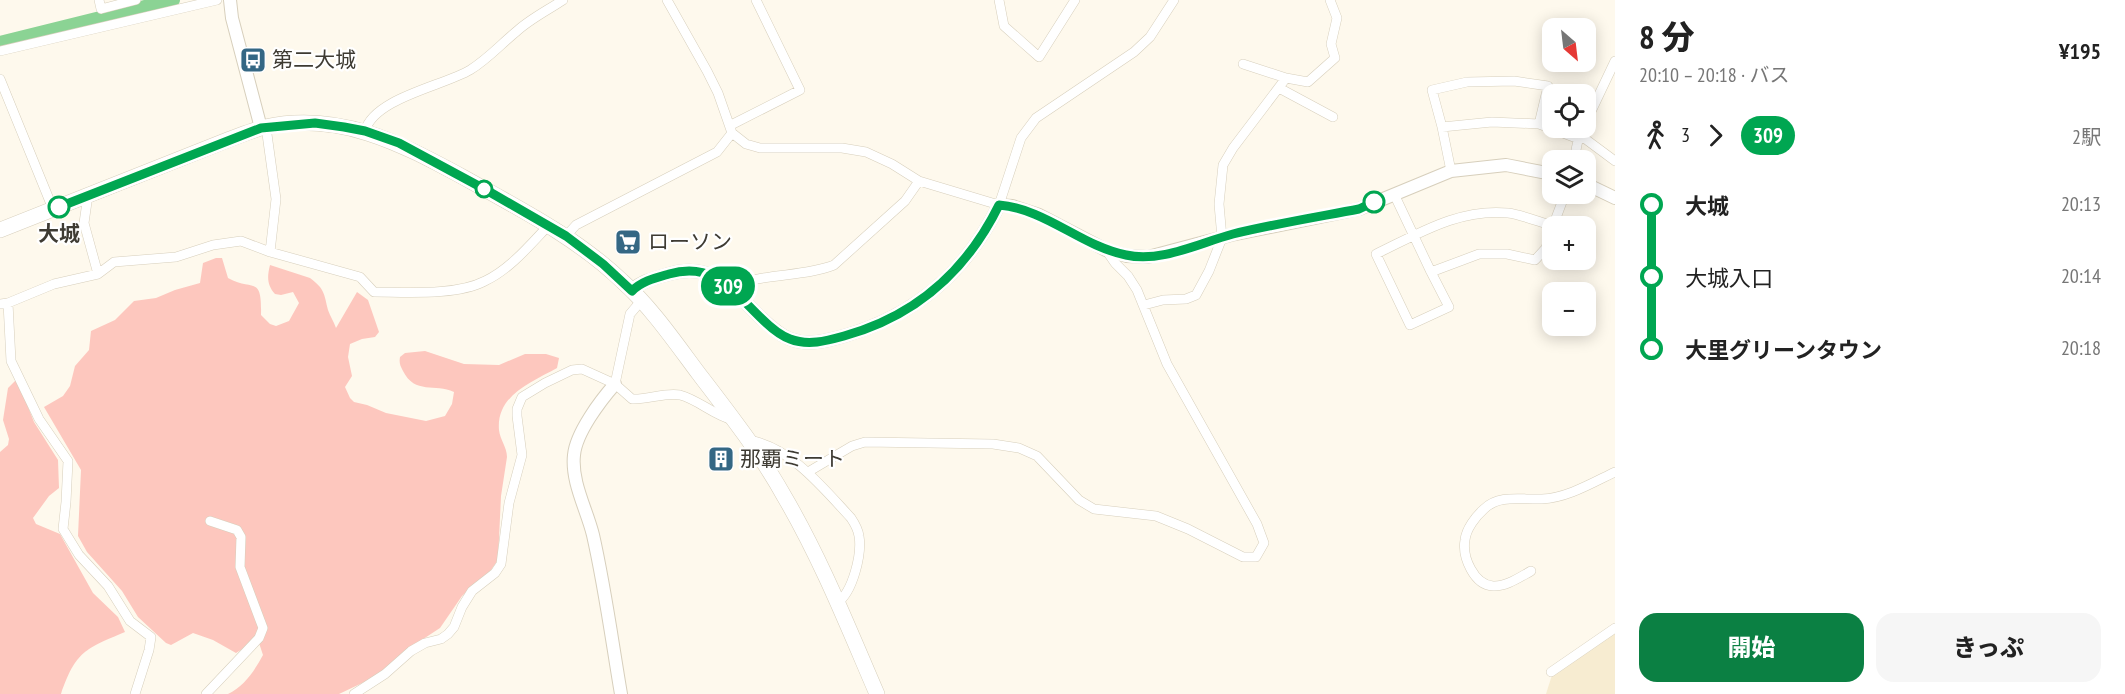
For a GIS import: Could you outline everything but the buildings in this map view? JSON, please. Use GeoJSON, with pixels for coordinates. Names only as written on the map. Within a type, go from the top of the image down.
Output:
{"type":"FeatureCollection","features":[{"type":"Feature","properties":{"kind":"main road"},"geometry":{"type":"LineString","coordinates":[[0,230],[264,127],[315,123],[365,131],[399,143],[566,236],[603,264],[637,296],[676,343],[748,440],[784,495],[837,603],[877,694]]}},
{"type":"Feature","properties":{"kind":"street"},"geometry":{"type":"LineString","coordinates":[[99,0],[101,9],[136,0]]}},
{"type":"Feature","properties":{"kind":"street"},"geometry":{"type":"LineString","coordinates":[[0,51],[217,0]]}},
{"type":"Feature","properties":{"kind":"street"},"geometry":{"type":"LineString","coordinates":[[230,0],[232,18],[264,127],[276,199],[270,252]]}},
{"type":"Feature","properties":{"kind":"street"},"geometry":{"type":"LineString","coordinates":[[365,131],[368,121],[385,108],[404,96],[455,78],[470,70],[487,58],[518,29],[563,0]]}},
{"type":"Feature","properties":{"kind":"street"},"geometry":{"type":"LineString","coordinates":[[667,0],[707,71],[731,129],[746,144],[760,148],[842,148],[866,152],[892,164],[919,181],[1039,215],[1107,250],[1127,256],[1148,257],[1222,238],[1359,209],[1451,171],[1506,165],[1542,172]]}},
{"type":"Feature","properties":{"kind":"street"},"geometry":{"type":"LineString","coordinates":[[566,236],[576,225],[717,152],[731,129],[800,90],[756,0]]}},
{"type":"Feature","properties":{"kind":"street"},"geometry":{"type":"LineString","coordinates":[[999,0],[1004,26],[1039,57],[1075,0]]}},
{"type":"Feature","properties":{"kind":"street"},"geometry":{"type":"LineString","coordinates":[[621,694],[602,575],[574,462],[577,441],[615,384],[630,314],[637,296],[648,280],[688,270],[711,274],[730,288],[770,327],[791,339],[812,343],[862,331],[897,316],[947,279],[972,250],[999,205],[1021,138],[1036,118],[1134,52],[1150,37],[1174,0]]}},
{"type":"Feature","properties":{"kind":"street"},"geometry":{"type":"LineString","coordinates":[[1243,64],[1286,78],[1308,82],[1335,58],[1331,44],[1338,18],[1330,0]]}},
{"type":"Feature","properties":{"kind":"street"},"geometry":{"type":"LineString","coordinates":[[1596,101],[1615,61]]}},
{"type":"Feature","properties":{"kind":"street"},"geometry":{"type":"LineString","coordinates":[[1144,305],[1163,300],[1186,299],[1196,295],[1209,271],[1222,238],[1219,204],[1224,165],[1233,148],[1286,78]]}},
{"type":"Feature","properties":{"kind":"street"},"geometry":{"type":"LineString","coordinates":[[0,79],[53,210]]}},
{"type":"Feature","properties":{"kind":"street"},"geometry":{"type":"LineString","coordinates":[[1451,171],[1432,90],[1479,81],[1514,81],[1548,86],[1539,124]]}},
{"type":"Feature","properties":{"kind":"street"},"geometry":{"type":"LineString","coordinates":[[1279,88],[1333,117]]}},
{"type":"Feature","properties":{"kind":"street"},"geometry":{"type":"LineString","coordinates":[[1442,127],[1492,122],[1542,125]]}},
{"type":"Feature","properties":{"kind":"street"},"geometry":{"type":"LineString","coordinates":[[1585,138],[1615,161]]}},
{"type":"Feature","properties":{"kind":"street"},"geometry":{"type":"LineString","coordinates":[[730,288],[834,265],[897,209],[919,181]]}},
{"type":"Feature","properties":{"kind":"street"},"geometry":{"type":"LineString","coordinates":[[1596,189],[1615,198]]}},
{"type":"Feature","properties":{"kind":"street"},"geometry":{"type":"LineString","coordinates":[[1394,194],[1414,236],[1431,272],[1449,307],[1410,325],[1376,255],[1414,236],[1445,220],[1484,213],[1510,213],[1542,223]]}},
{"type":"Feature","properties":{"kind":"street"},"geometry":{"type":"LineString","coordinates":[[88,195],[84,223],[98,274]]}},
{"type":"Feature","properties":{"kind":"street"},"geometry":{"type":"LineString","coordinates":[[135,694],[151,638],[130,621],[108,586],[79,555],[63,529],[68,461],[39,419],[11,361],[4,303],[54,284],[98,274],[114,262],[176,257],[213,245],[241,241],[270,252],[360,277],[374,292],[444,292],[484,282],[513,262],[548,226]]}},
{"type":"Feature","properties":{"kind":"street"},"geometry":{"type":"LineString","coordinates":[[808,472],[852,446],[865,442],[961,443],[1014,447],[1037,456],[1079,500],[1094,509],[1156,516],[1188,529],[1243,557],[1256,557],[1264,543],[1257,524],[1167,364],[1144,305],[1128,276],[1115,263],[1107,250]]}},
{"type":"Feature","properties":{"kind":"street"},"geometry":{"type":"LineString","coordinates":[[1431,272],[1479,254],[1507,254],[1535,260],[1542,252]]}},
{"type":"Feature","properties":{"kind":"street"},"geometry":{"type":"LineString","coordinates":[[0,360],[11,361]]}},
{"type":"Feature","properties":{"kind":"street"},"geometry":{"type":"LineString","coordinates":[[354,694],[385,674],[411,651],[448,634],[454,627],[472,591],[495,573],[501,564],[509,503],[522,455],[517,409],[522,397],[572,370],[582,369],[615,384],[632,399],[677,394],[690,398],[718,415],[733,420]]}},
{"type":"Feature","properties":{"kind":"street"},"geometry":{"type":"LineString","coordinates":[[748,440],[767,445],[808,472],[851,518],[860,536],[857,568],[844,597],[837,603]]}},
{"type":"Feature","properties":{"kind":"street"},"geometry":{"type":"LineString","coordinates":[[1531,571],[1516,580],[1496,587],[1481,583],[1473,575],[1468,564],[1464,541],[1477,517],[1492,502],[1500,499],[1546,499],[1561,496],[1615,471]]}},
{"type":"Feature","properties":{"kind":"street"},"geometry":{"type":"LineString","coordinates":[[206,694],[259,638],[263,628],[240,567],[241,537],[237,530],[210,521]]}},
{"type":"Feature","properties":{"kind":"street"},"geometry":{"type":"LineString","coordinates":[[1551,672],[1615,628]]}},
{"type":"Feature","properties":{"kind":"shaded area"},"geometry":{"type":"Polygon","coordinates":[[[222,258],[228,278],[258,289],[261,315],[270,324],[276,326],[289,321],[299,303],[293,292],[281,295],[272,291],[268,281],[270,265],[310,278],[319,285],[336,328],[357,292],[368,300],[379,332],[375,337],[350,344],[348,357],[352,376],[345,387],[354,402],[386,413],[426,421],[445,416],[452,404],[454,392],[419,386],[408,378],[400,362],[400,357],[405,353],[425,351],[464,364],[499,365],[525,354],[546,354],[559,358],[557,368],[517,391],[503,408],[499,430],[507,457],[501,496],[498,560],[491,570],[462,596],[440,628],[408,649],[377,676],[339,694],[228,694],[244,683],[263,655],[259,643],[252,643],[236,653],[213,640],[193,633],[171,645],[166,643],[138,617],[122,591],[87,552],[78,536],[81,470],[44,407],[63,396],[70,386],[75,366],[89,350],[91,331],[115,320],[134,301],[156,298],[200,283],[203,263],[222,258]]]}},
{"type":"Feature","properties":{"kind":"shaded area"},"geometry":{"type":"Polygon","coordinates":[[[17,379],[34,422],[58,460],[59,488],[49,496],[33,518],[36,524],[60,534],[93,593],[118,617],[125,632],[84,653],[77,660],[61,694],[0,694],[0,452],[8,445],[9,439],[3,420],[8,388],[17,379]]]}},
{"type":"Feature","properties":{"kind":"shaded area"},"geometry":{"type":"Polygon","coordinates":[[[1615,632],[1615,694],[1546,694],[1552,675],[1615,632]]]}},
{"type":"Feature","properties":{"kind":"waterway"},"geometry":{"type":"LineString","coordinates":[[0,43],[173,0]]}},
{"type":"Feature","properties":{"kind":"bus line","name":"309"},"geometry":{"type":"LineString","coordinates":[[59,207],[261,128],[315,123],[344,127],[365,131],[399,143],[488,191],[566,236],[603,264],[632,291],[648,280],[678,271],[705,272],[730,288],[770,327],[783,336],[800,342],[812,343],[862,331],[880,324],[897,316],[931,291],[947,279],[962,263],[982,236],[999,205],[1027,210],[1107,250],[1127,256],[1148,257],[1265,227],[1359,209],[1374,202]]}},
{"type":"Feature","properties":{"kind":"place","name":"第二大城"},"geometry":{"type":"Point","coordinates":[253,60]}},
{"type":"Feature","properties":{"kind":"place","name":"大城"},"geometry":{"type":"Point","coordinates":[59,207]}},
{"type":"Feature","properties":{"kind":"place","name":"ローソン"},"geometry":{"type":"Point","coordinates":[628,242]}},
{"type":"Feature","properties":{"kind":"place","name":"那覇ミート"},"geometry":{"type":"Point","coordinates":[721,459]}}]}
